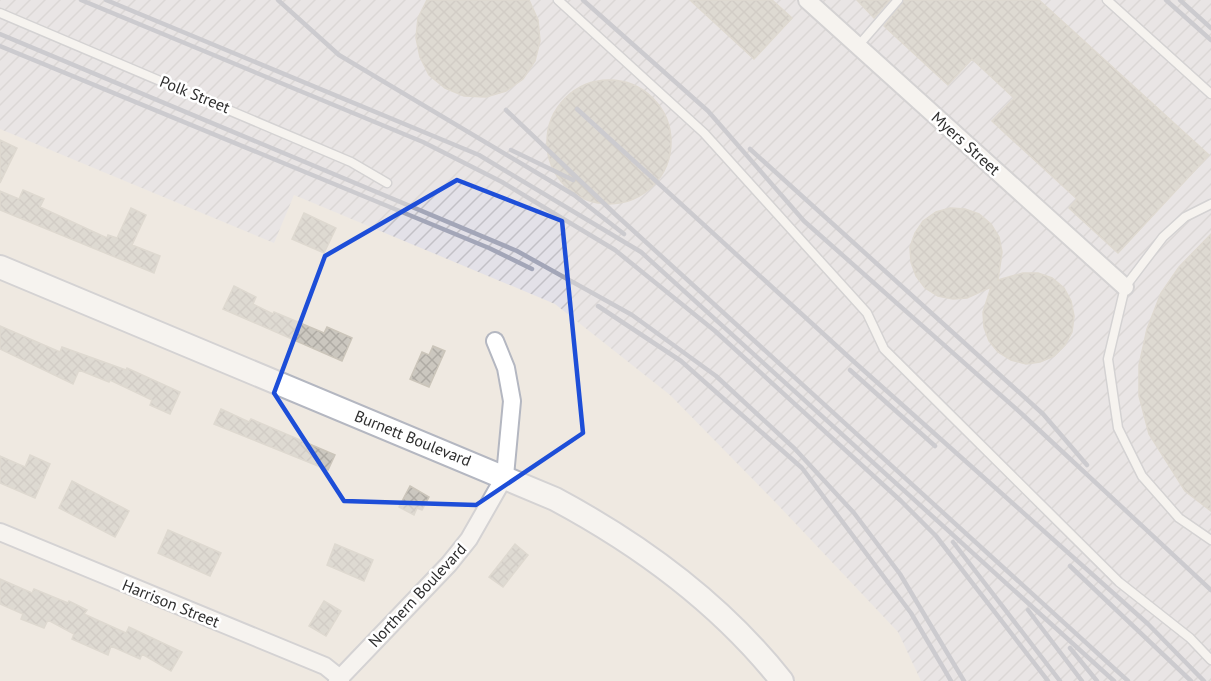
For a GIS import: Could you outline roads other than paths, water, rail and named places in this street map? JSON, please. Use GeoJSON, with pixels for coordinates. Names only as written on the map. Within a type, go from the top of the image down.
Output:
{"type":"FeatureCollection","features":[{"type":"Feature","properties":{"kind":"main road","name":"Burnett Boulevard"},"geometry":{"type":"LineString","coordinates":[[0,267],[505,476],[584,514],[639,550],[725,619],[782,681]]}},
{"type":"Feature","properties":{"kind":"street","name":"Myers Street"},"geometry":{"type":"LineString","coordinates":[[807,0],[1125,287]]}},
{"type":"Feature","properties":{"kind":"street"},"geometry":{"type":"LineString","coordinates":[[495,341],[506,368],[512,401],[505,476]]}},
{"type":"Feature","properties":{"kind":"street","name":"Northern Boulevard"},"geometry":{"type":"LineString","coordinates":[[339,680],[449,564],[469,539],[505,476]]}},
{"type":"Feature","properties":{"kind":"street","name":"Harrison Street"},"geometry":{"type":"LineString","coordinates":[[0,532],[326,666],[339,680]]}},
{"type":"Feature","properties":{"kind":"lane"},"geometry":{"type":"LineString","coordinates":[[558,0],[704,132],[867,313],[884,349],[1119,582],[1190,638],[1211,660]]}},
{"type":"Feature","properties":{"kind":"lane"},"geometry":{"type":"LineString","coordinates":[[858,46],[898,0]]}},
{"type":"Feature","properties":{"kind":"lane"},"geometry":{"type":"LineString","coordinates":[[1107,0],[1211,94]]}},
{"type":"Feature","properties":{"kind":"lane","name":"Polk Street"},"geometry":{"type":"LineString","coordinates":[[0,13],[341,157],[387,183]]}},
{"type":"Feature","properties":{"kind":"lane"},"geometry":{"type":"LineString","coordinates":[[1211,204],[1185,217],[1163,237],[1125,287],[1108,358],[1118,428],[1142,476],[1179,518],[1211,540]]}},
{"type":"Feature","properties":{"kind":"railway"},"geometry":{"type":"LineString","coordinates":[[81,0],[423,142],[502,182],[615,250],[715,331],[901,501],[936,536],[1048,681]]}},
{"type":"Feature","properties":{"kind":"railway"},"geometry":{"type":"LineString","coordinates":[[106,0],[479,155],[641,252],[1114,681]]}},
{"type":"Feature","properties":{"kind":"railway"},"geometry":{"type":"LineString","coordinates":[[278,0],[339,55],[574,195],[624,234]]}},
{"type":"Feature","properties":{"kind":"railway"},"geometry":{"type":"LineString","coordinates":[[583,0],[708,111],[804,221],[1023,415],[1211,590]]}},
{"type":"Feature","properties":{"kind":"railway"},"geometry":{"type":"LineString","coordinates":[[1166,0],[1211,40]]}},
{"type":"Feature","properties":{"kind":"railway"},"geometry":{"type":"LineString","coordinates":[[1180,0],[1211,28]]}},
{"type":"Feature","properties":{"kind":"railway"},"geometry":{"type":"LineString","coordinates":[[0,34],[517,251],[632,315],[716,376],[795,449],[854,513],[900,574],[964,681]]}},
{"type":"Feature","properties":{"kind":"railway"},"geometry":{"type":"LineString","coordinates":[[0,46],[489,248],[532,269]]}},
{"type":"Feature","properties":{"kind":"railway"},"geometry":{"type":"LineString","coordinates":[[577,109],[852,360],[1148,624],[1204,681]]}},
{"type":"Feature","properties":{"kind":"railway"},"geometry":{"type":"LineString","coordinates":[[506,110],[615,214],[1128,681]]}},
{"type":"Feature","properties":{"kind":"railway"},"geometry":{"type":"LineString","coordinates":[[750,149],[1043,414],[1087,465]]}},
{"type":"Feature","properties":{"kind":"railway"},"geometry":{"type":"LineString","coordinates":[[511,150],[573,180]]}},
{"type":"Feature","properties":{"kind":"railway"},"geometry":{"type":"LineString","coordinates":[[598,306],[681,361],[802,468],[911,613],[951,681]]}},
{"type":"Feature","properties":{"kind":"railway"},"geometry":{"type":"LineString","coordinates":[[850,370],[935,446]]}},
{"type":"Feature","properties":{"kind":"railway"},"geometry":{"type":"LineString","coordinates":[[953,542],[1060,681]]}},
{"type":"Feature","properties":{"kind":"railway"},"geometry":{"type":"LineString","coordinates":[[1070,566],[1191,681]]}},
{"type":"Feature","properties":{"kind":"railway"},"geometry":{"type":"LineString","coordinates":[[1028,610],[1082,681]]}},
{"type":"Feature","properties":{"kind":"railway"},"geometry":{"type":"LineString","coordinates":[[1070,648],[1097,681]]}}]}
